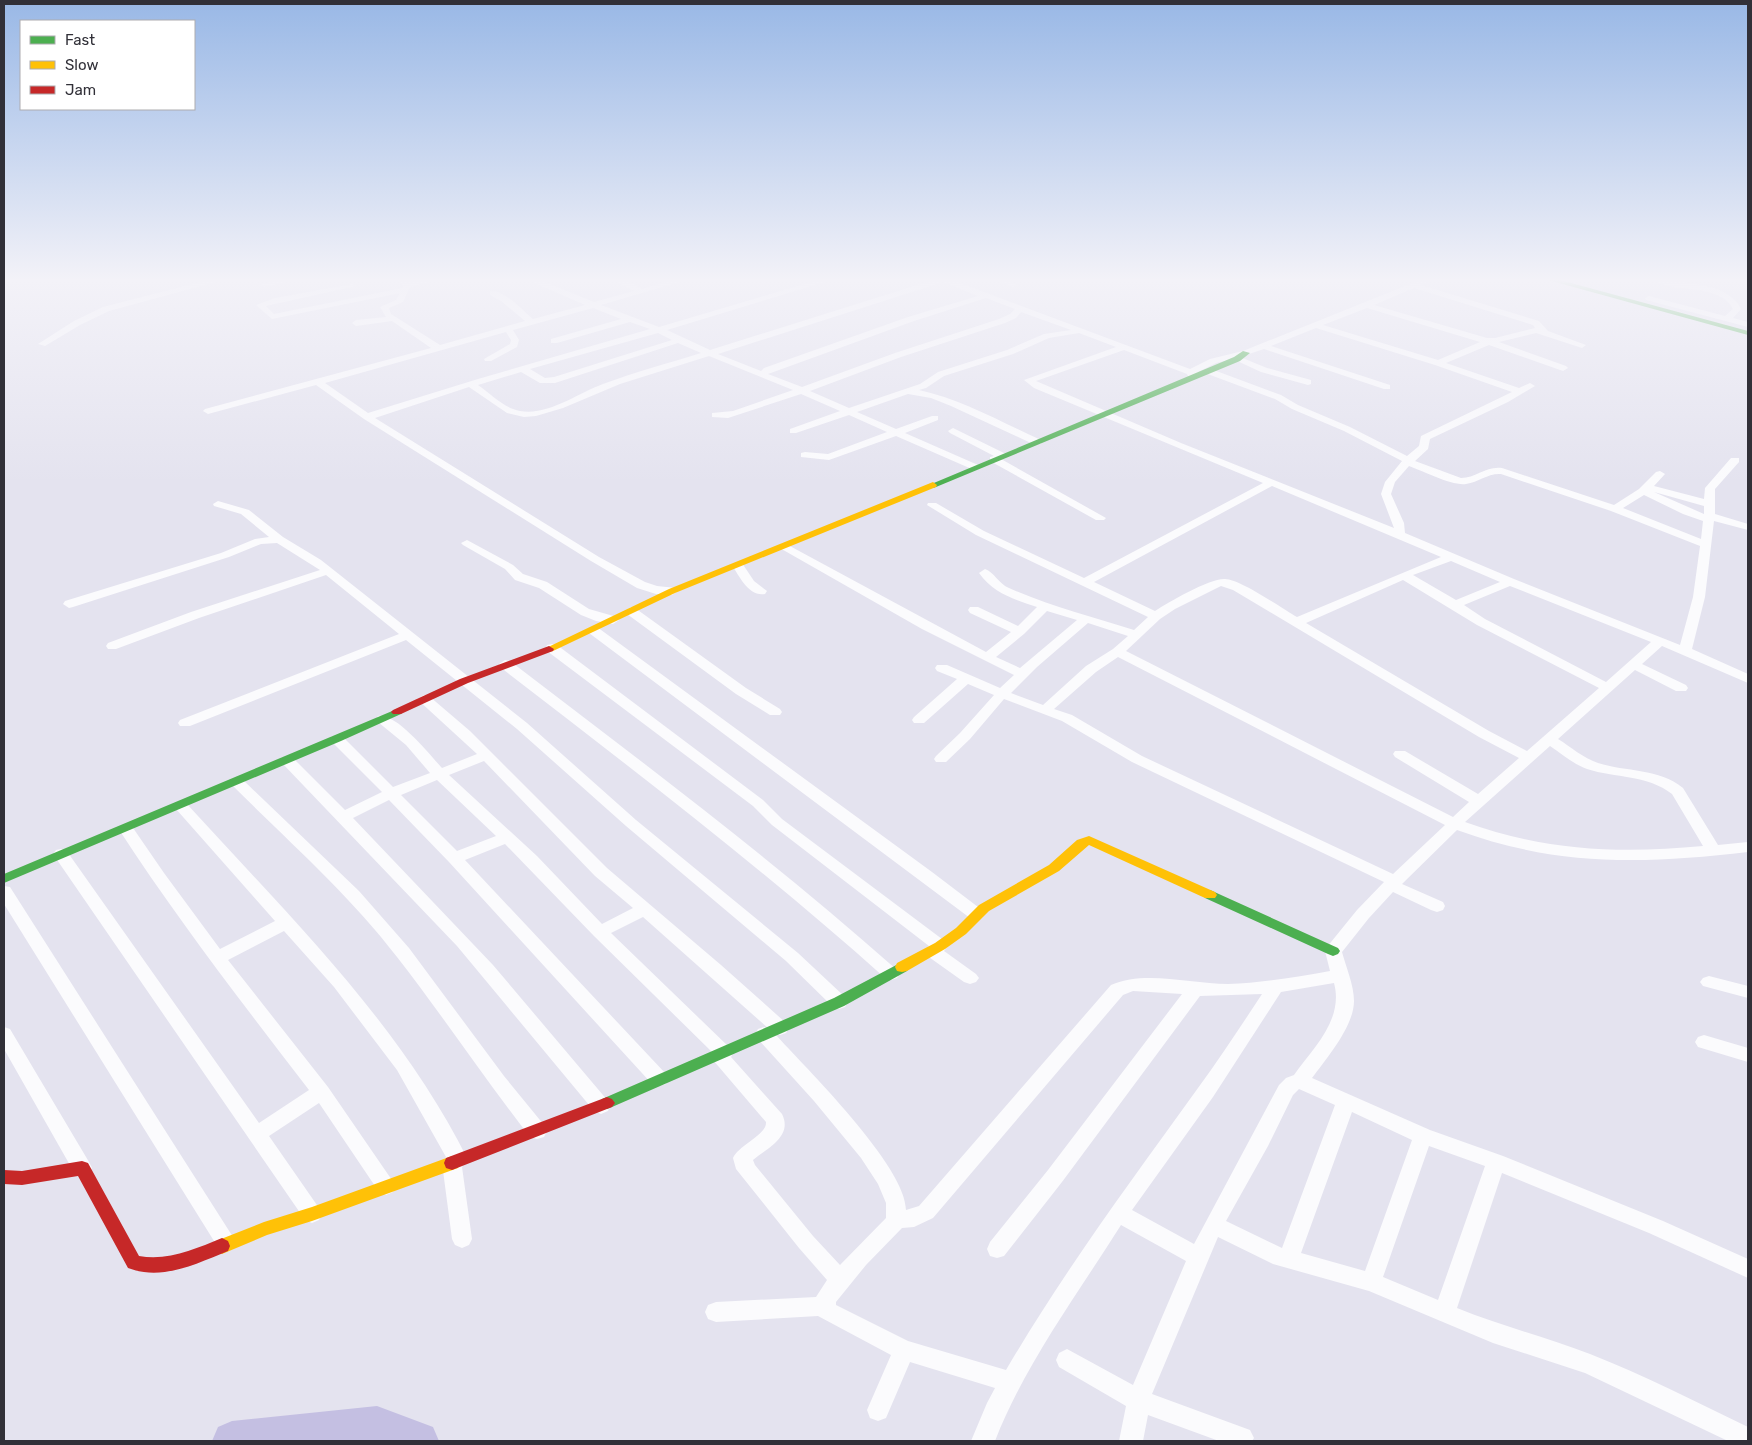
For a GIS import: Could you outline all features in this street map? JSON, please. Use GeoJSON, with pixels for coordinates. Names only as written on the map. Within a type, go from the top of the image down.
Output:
{"type":"FeatureCollection","features":[{"type":"Feature","properties":{"kind":"street"},"geometry":{"type":"LineString","coordinates":[[488,359],[509,347]]}},
{"type":"Feature","properties":{"kind":"street"},"geometry":{"type":"LineString","coordinates":[[367,417],[548,360],[595,347]]}},
{"type":"Feature","properties":{"kind":"street"},"geometry":{"type":"LineString","coordinates":[[523,369],[543,381],[551,381],[656,347]]}},
{"type":"Feature","properties":{"kind":"street"},"geometry":{"type":"LineString","coordinates":[[700,347],[752,370],[765,372],[847,411],[974,467]]}},
{"type":"Feature","properties":{"kind":"street"},"geometry":{"type":"LineString","coordinates":[[472,385],[513,412],[533,414],[566,403],[613,382],[728,347]]}},
{"type":"Feature","properties":{"kind":"street"},"geometry":{"type":"LineString","coordinates":[[765,372],[826,347]]}},
{"type":"Feature","properties":{"kind":"street"},"geometry":{"type":"LineString","coordinates":[[715,415],[725,416],[736,413],[925,347]]}},
{"type":"Feature","properties":{"kind":"street"},"geometry":{"type":"LineString","coordinates":[[793,431],[923,386],[941,374],[1021,347]]}},
{"type":"Feature","properties":{"kind":"street"},"geometry":{"type":"LineString","coordinates":[[4,879],[338,740],[464,681],[505,664],[552,648],[631,612],[658,594],[672,591],[738,566],[1261,347]]}},
{"type":"Feature","properties":{"kind":"street"},"geometry":{"type":"LineString","coordinates":[[1268,347],[1387,387]]}},
{"type":"Feature","properties":{"kind":"street"},"geometry":{"type":"LineString","coordinates":[[1388,347],[1520,392]]}},
{"type":"Feature","properties":{"kind":"street"},"geometry":{"type":"LineString","coordinates":[[1438,363],[1473,347]]}},
{"type":"Feature","properties":{"kind":"street"},"geometry":{"type":"LineString","coordinates":[[1505,347],[1562,368]]}},
{"type":"Feature","properties":{"kind":"street"},"geometry":{"type":"LineString","coordinates":[[208,411],[438,348]]}},
{"type":"Feature","properties":{"kind":"street"},"geometry":{"type":"LineString","coordinates":[[1706,545],[1615,509],[1502,471],[1489,470],[1468,482],[1409,461],[1347,429],[1295,407],[1278,397],[1198,374],[1122,348],[1029,380],[1037,386],[1105,413],[1177,445],[1399,534],[1450,558],[1583,609],[1748,679]]}},
{"type":"Feature","properties":{"kind":"street"},"geometry":{"type":"LineString","coordinates":[[1198,374],[1213,361],[1241,356],[1264,370],[1308,382]]}},
{"type":"Feature","properties":{"kind":"street"},"geometry":{"type":"LineString","coordinates":[[318,382],[367,417],[595,559],[658,594]]}},
{"type":"Feature","properties":{"kind":"street"},"geometry":{"type":"LineString","coordinates":[[1399,534],[1399,522],[1386,494],[1392,477],[1426,446],[1424,439],[1475,416],[1490,406],[1508,399],[1530,386]]}},
{"type":"Feature","properties":{"kind":"street"},"geometry":{"type":"LineString","coordinates":[[907,391],[934,396],[1038,442]]}},
{"type":"Feature","properties":{"kind":"street"},"geometry":{"type":"LineString","coordinates":[[806,455],[830,457],[935,418]]}},
{"type":"Feature","properties":{"kind":"street"},"geometry":{"type":"LineString","coordinates":[[953,431],[1100,518]]}},
{"type":"Feature","properties":{"kind":"street"},"geometry":{"type":"LineString","coordinates":[[1685,651],[1699,597],[1706,545],[1710,488],[1735,460]]}},
{"type":"Feature","properties":{"kind":"street"},"geometry":{"type":"LineString","coordinates":[[1615,509],[1645,489],[1660,474]]}},
{"type":"Feature","properties":{"kind":"street"},"geometry":{"type":"LineString","coordinates":[[1085,582],[1271,483]]}},
{"type":"Feature","properties":{"kind":"street"},"geometry":{"type":"LineString","coordinates":[[1645,489],[1687,512],[1708,513],[1748,527]]}},
{"type":"Feature","properties":{"kind":"street"},"geometry":{"type":"LineString","coordinates":[[218,504],[246,512],[279,539],[317,562],[522,726],[631,823],[792,958],[839,1002]]}},
{"type":"Feature","properties":{"kind":"street"},"geometry":{"type":"LineString","coordinates":[[932,505],[980,533],[1156,616]]}},
{"type":"Feature","properties":{"kind":"street"},"geometry":{"type":"LineString","coordinates":[[70,604],[218,557],[255,543],[279,539]]}},
{"type":"Feature","properties":{"kind":"street"},"geometry":{"type":"LineString","coordinates":[[467,543],[509,567],[519,577],[543,585],[585,612],[600,618],[613,620]]}},
{"type":"Feature","properties":{"kind":"street"},"geometry":{"type":"LineString","coordinates":[[784,547],[870,596],[1021,673]]}},
{"type":"Feature","properties":{"kind":"street"},"geometry":{"type":"LineString","coordinates":[[1297,622],[1404,575],[1450,558]]}},
{"type":"Feature","properties":{"kind":"street"},"geometry":{"type":"LineString","coordinates":[[738,566],[750,582],[761,591]]}},
{"type":"Feature","properties":{"kind":"street"},"geometry":{"type":"LineString","coordinates":[[112,646],[195,615],[328,571]]}},
{"type":"Feature","properties":{"kind":"street"},"geometry":{"type":"LineString","coordinates":[[985,573],[1002,590],[1045,606],[1136,634]]}},
{"type":"Feature","properties":{"kind":"street"},"geometry":{"type":"LineString","coordinates":[[1404,575],[1481,622],[1608,688]]}},
{"type":"Feature","properties":{"kind":"street"},"geometry":{"type":"LineString","coordinates":[[1046,709],[1091,669],[1118,652],[1156,616],[1179,602],[1226,582],[1297,622],[1484,734],[1529,758]]}},
{"type":"Feature","properties":{"kind":"street"},"geometry":{"type":"LineString","coordinates":[[1454,604],[1472,599],[1510,582]]}},
{"type":"Feature","properties":{"kind":"street"},"geometry":{"type":"LineString","coordinates":[[988,657],[1020,631],[1045,606]]}},
{"type":"Feature","properties":{"kind":"street"},"geometry":{"type":"LineString","coordinates":[[974,610],[990,619],[1020,631]]}},
{"type":"Feature","properties":{"kind":"street"},"geometry":{"type":"LineString","coordinates":[[631,612],[740,692],[775,712]]}},
{"type":"Feature","properties":{"kind":"street"},"geometry":{"type":"LineString","coordinates":[[941,759],[965,736],[1021,673],[1042,658],[1086,619]]}},
{"type":"Feature","properties":{"kind":"street"},"geometry":{"type":"LineString","coordinates":[[593,630],[976,914]]}},
{"type":"Feature","properties":{"kind":"street"},"geometry":{"type":"LineString","coordinates":[[185,723],[408,635]]}},
{"type":"Feature","properties":{"kind":"street"},"geometry":{"type":"LineString","coordinates":[[1334,951],[1363,914],[1479,801],[1659,642]]}},
{"type":"Feature","properties":{"kind":"street"},"geometry":{"type":"LineString","coordinates":[[552,648],[758,803],[778,822],[936,948],[970,978]]}},
{"type":"Feature","properties":{"kind":"street"},"geometry":{"type":"LineString","coordinates":[[1118,652],[1455,824],[1514,843],[1567,852],[1594,854],[1660,854],[1748,847]]}},
{"type":"Feature","properties":{"kind":"street"},"geometry":{"type":"LineString","coordinates":[[505,664],[672,791],[828,919],[891,974]]}},
{"type":"Feature","properties":{"kind":"street"},"geometry":{"type":"LineString","coordinates":[[1634,666],[1681,688]]}},
{"type":"Feature","properties":{"kind":"street"},"geometry":{"type":"LineString","coordinates":[[942,668],[1002,694],[1067,718],[1137,759],[1437,906]]}},
{"type":"Feature","properties":{"kind":"street"},"geometry":{"type":"LineString","coordinates":[[919,720],[966,679]]}},
{"type":"Feature","properties":{"kind":"street"},"geometry":{"type":"LineString","coordinates":[[424,699],[454,724],[601,872],[643,910],[715,969],[772,1031],[872,1156],[894,1198],[898,1212],[896,1220],[825,1300],[824,1306],[828,1314],[904,1350],[1010,1382]]}},
{"type":"Feature","properties":{"kind":"street"},"geometry":{"type":"LineString","coordinates":[[383,719],[411,742],[440,775],[531,860],[722,1054],[775,1119],[776,1124],[773,1134],[743,1158],[746,1169],[806,1242],[841,1280]]}},
{"type":"Feature","properties":{"kind":"street"},"geometry":{"type":"LineString","coordinates":[[338,740],[455,858],[659,1079]]}},
{"type":"Feature","properties":{"kind":"street"},"geometry":{"type":"LineString","coordinates":[[1550,740],[1591,765],[1634,774],[1671,785],[1678,792],[1713,850]]}},
{"type":"Feature","properties":{"kind":"street"},"geometry":{"type":"LineString","coordinates":[[1400,754],[1479,801]]}},
{"type":"Feature","properties":{"kind":"street"},"geometry":{"type":"LineString","coordinates":[[344,816],[390,794],[484,756]]}},
{"type":"Feature","properties":{"kind":"street"},"geometry":{"type":"LineString","coordinates":[[287,760],[344,816],[488,970],[601,1106]]}},
{"type":"Feature","properties":{"kind":"street"},"geometry":{"type":"LineString","coordinates":[[237,782],[353,895],[403,952],[497,1081],[538,1131]]}},
{"type":"Feature","properties":{"kind":"street"},"geometry":{"type":"LineString","coordinates":[[181,806],[340,983],[403,1065],[455,1162],[462,1239]]}},
{"type":"Feature","properties":{"kind":"street"},"geometry":{"type":"LineString","coordinates":[[126,828],[217,958],[322,1092],[386,1186]]}},
{"type":"Feature","properties":{"kind":"street"},"geometry":{"type":"LineString","coordinates":[[455,858],[506,838]]}},
{"type":"Feature","properties":{"kind":"street"},"geometry":{"type":"LineString","coordinates":[[4,1034],[82,1168],[134,1263],[151,1267],[176,1264],[226,1243],[312,1214],[538,1131],[601,1106],[659,1079],[722,1054],[839,1002],[891,974],[961,932],[976,914],[1006,894],[1054,868],[1081,843],[1089,840],[1334,951]]}},
{"type":"Feature","properties":{"kind":"street"},"geometry":{"type":"LineString","coordinates":[[62,854],[312,1214]]}},
{"type":"Feature","properties":{"kind":"street"},"geometry":{"type":"LineString","coordinates":[[4,891],[226,1243]]}},
{"type":"Feature","properties":{"kind":"street"},"geometry":{"type":"LineString","coordinates":[[600,932],[643,910]]}},
{"type":"Feature","properties":{"kind":"street"},"geometry":{"type":"LineString","coordinates":[[217,958],[286,923]]}},
{"type":"Feature","properties":{"kind":"street"},"geometry":{"type":"LineString","coordinates":[[1131,1441],[1138,1400],[1213,1225],[1261,1140],[1288,1085],[1300,1081],[1339,1024],[1345,1008],[1346,995],[1334,951]]}},
{"type":"Feature","properties":{"kind":"street"},"geometry":{"type":"LineString","coordinates":[[896,1220],[914,1218],[926,1212],[1117,990],[1130,985],[1195,990],[1275,988],[1340,976]]}},
{"type":"Feature","properties":{"kind":"street"},"geometry":{"type":"LineString","coordinates":[[1710,982],[1748,992]]}},
{"type":"Feature","properties":{"kind":"street"},"geometry":{"type":"LineString","coordinates":[[983,1441],[995,1411],[1010,1382],[1039,1334],[1118,1213],[1206,1092],[1275,988]]}},
{"type":"Feature","properties":{"kind":"street"},"geometry":{"type":"LineString","coordinates":[[997,1249],[1055,1176],[1195,990]]}},
{"type":"Feature","properties":{"kind":"street"},"geometry":{"type":"LineString","coordinates":[[1704,1042],[1748,1055]]}},
{"type":"Feature","properties":{"kind":"street"},"geometry":{"type":"LineString","coordinates":[[1300,1081],[1423,1136],[1496,1162],[1656,1227],[1748,1269]]}},
{"type":"Feature","properties":{"kind":"street"},"geometry":{"type":"LineString","coordinates":[[257,1134],[322,1092]]}},
{"type":"Feature","properties":{"kind":"street"},"geometry":{"type":"LineString","coordinates":[[1288,1260],[1346,1102]]}},
{"type":"Feature","properties":{"kind":"street"},"geometry":{"type":"LineString","coordinates":[[1371,1282],[1423,1136]]}},
{"type":"Feature","properties":{"kind":"street"},"geometry":{"type":"LineString","coordinates":[[1445,1312],[1496,1162]]}},
{"type":"Feature","properties":{"kind":"street"},"geometry":{"type":"LineString","coordinates":[[4,1177],[22,1178],[82,1168]]}},
{"type":"Feature","properties":{"kind":"street"},"geometry":{"type":"LineString","coordinates":[[1118,1213],[1198,1257]]}},
{"type":"Feature","properties":{"kind":"street"},"geometry":{"type":"LineString","coordinates":[[1213,1225],[1272,1255],[1371,1282],[1493,1333],[1588,1363],[1748,1439]]}},
{"type":"Feature","properties":{"kind":"street"},"geometry":{"type":"LineString","coordinates":[[716,1312],[824,1306]]}},
{"type":"Feature","properties":{"kind":"street"},"geometry":{"type":"LineString","coordinates":[[878,1410],[904,1350]]}},
{"type":"Feature","properties":{"kind":"street"},"geometry":{"type":"LineString","coordinates":[[1067,1360],[1138,1400],[1242,1438]]}},
{"type":"Feature","properties":{"kind":"waterway"},"geometry":{"type":"LineString","coordinates":[[232,1441],[377,1426],[419,1441]]}},
{"type":"Feature","properties":{"kind":"traffic: fast"},"geometry":{"type":"LineString","coordinates":[[933,485],[1237,359],[1246,353]]}},
{"type":"Feature","properties":{"kind":"traffic: fast"},"geometry":{"type":"LineString","coordinates":[[4,879],[397,712]]}},
{"type":"Feature","properties":{"kind":"traffic: fast"},"geometry":{"type":"LineString","coordinates":[[1210,895],[1333,951]]}},
{"type":"Feature","properties":{"kind":"traffic: fast"},"geometry":{"type":"LineString","coordinates":[[607,1103],[839,1002],[902,967]]}},
{"type":"Feature","properties":{"kind":"traffic: slow"},"geometry":{"type":"LineString","coordinates":[[549,649],[672,591],[933,485]]}},
{"type":"Feature","properties":{"kind":"traffic: slow"},"geometry":{"type":"LineString","coordinates":[[902,967],[940,946],[961,931],[984,908],[1054,868],[1081,843],[1089,840],[1210,895]]}},
{"type":"Feature","properties":{"kind":"traffic: slow"},"geometry":{"type":"LineString","coordinates":[[222,1246],[264,1229],[312,1214],[452,1163]]}},
{"type":"Feature","properties":{"kind":"traffic: jam"},"geometry":{"type":"LineString","coordinates":[[397,712],[464,681],[549,649]]}},
{"type":"Feature","properties":{"kind":"traffic: jam"},"geometry":{"type":"LineString","coordinates":[[452,1163],[607,1103]]}},
{"type":"Feature","properties":{"kind":"traffic: jam"},"geometry":{"type":"LineString","coordinates":[[4,1177],[22,1178],[82,1168],[134,1263],[146,1265],[169,1264],[189,1259],[222,1246]]}}]}
